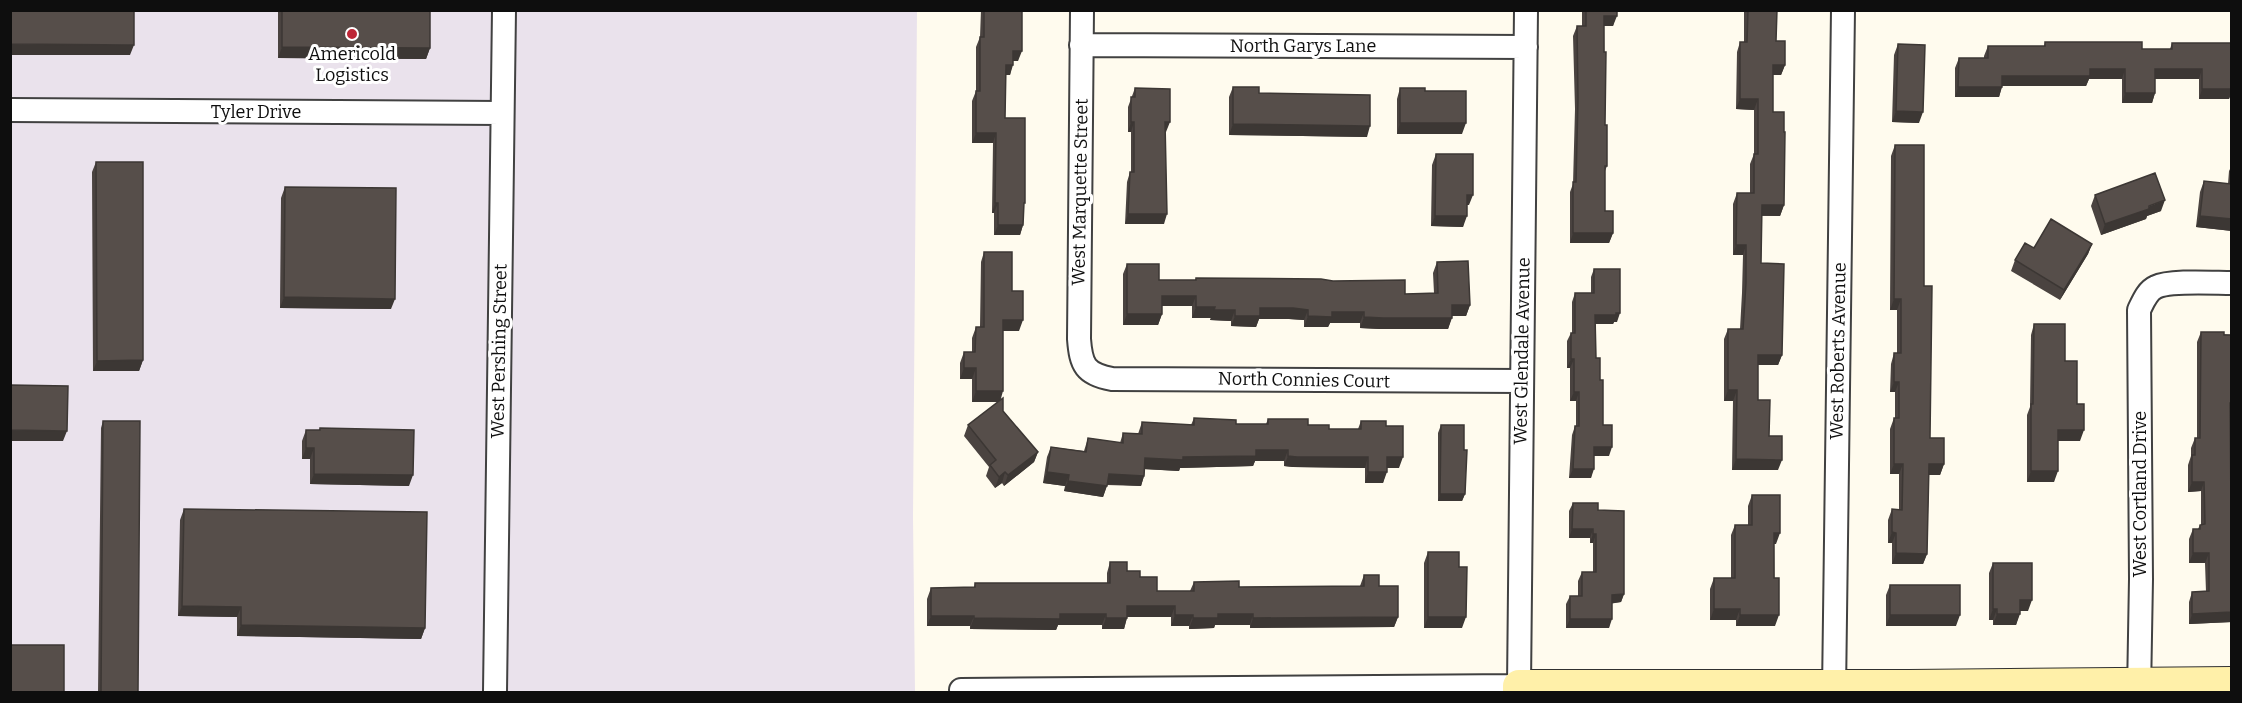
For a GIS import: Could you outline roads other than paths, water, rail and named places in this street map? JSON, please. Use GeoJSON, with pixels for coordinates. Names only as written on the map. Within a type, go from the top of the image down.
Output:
{"type":"FeatureCollection","features":[{"type":"Feature","properties":{"kind":"street","name":"West Pershing Street"},"geometry":{"type":"LineString","coordinates":[[495,693],[504,10]]}},
{"type":"Feature","properties":{"kind":"street","name":"West Marquette Street"},"geometry":{"type":"LineString","coordinates":[[1082,10],[1079,339],[1080,358],[1088,371]]}},
{"type":"Feature","properties":{"kind":"street","name":"West Glendale Avenue"},"geometry":{"type":"LineString","coordinates":[[1519,689],[1526,10]]}},
{"type":"Feature","properties":{"kind":"street","name":"West Roberts Avenue"},"geometry":{"type":"LineString","coordinates":[[1834,689],[1843,10]]}},
{"type":"Feature","properties":{"kind":"street","name":"North Garys Lane"},"geometry":{"type":"LineString","coordinates":[[1081,45],[1526,47]]}},
{"type":"Feature","properties":{"kind":"street","name":"Tyler Drive"},"geometry":{"type":"LineString","coordinates":[[10,110],[502,113]]}},
{"type":"Feature","properties":{"kind":"street","name":"West Cortland Drive"},"geometry":{"type":"LineString","coordinates":[[2139,688],[2141,557],[2139,310],[2145,297],[2155,287],[2169,284],[2232,283]]}},
{"type":"Feature","properties":{"kind":"street","name":"North Connies Court"},"geometry":{"type":"LineString","coordinates":[[1088,371],[1112,379],[1522,381]]}},
{"type":"Feature","properties":{"kind":"street"},"geometry":{"type":"LineString","coordinates":[[961,690],[2139,688],[2232,683]]}},
{"type":"Feature","properties":{"kind":"place","name":"Americold Logistics"},"geometry":{"type":"Point","coordinates":[352,34]}}]}
